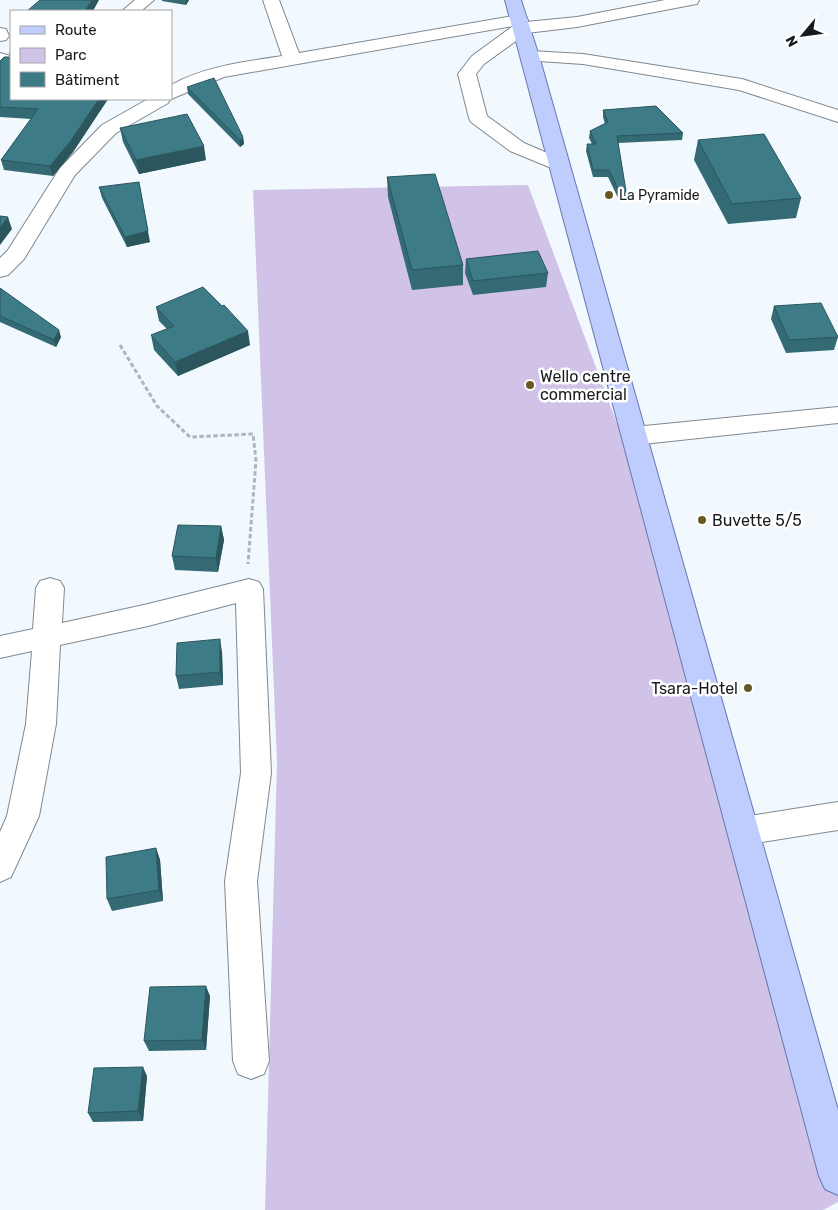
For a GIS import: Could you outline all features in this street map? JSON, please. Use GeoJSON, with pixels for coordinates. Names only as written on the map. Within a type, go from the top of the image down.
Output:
{"type":"FeatureCollection","features":[{"type":"Feature","properties":{"kind":"main road"},"geometry":{"type":"LineString","coordinates":[[518,16],[838,1176]]}},
{"type":"Feature","properties":{"kind":"street"},"geometry":{"type":"LineString","coordinates":[[131,10],[146,0]]}},
{"type":"Feature","properties":{"kind":"street"},"geometry":{"type":"LineString","coordinates":[[271,0],[292,58]]}},
{"type":"Feature","properties":{"kind":"street"},"geometry":{"type":"LineString","coordinates":[[172,92],[185,85],[220,72],[518,16],[577,22],[691,0]]}},
{"type":"Feature","properties":{"kind":"street"},"geometry":{"type":"LineString","coordinates":[[518,16],[466,74],[478,118],[517,146],[559,164]]}},
{"type":"Feature","properties":{"kind":"street"},"geometry":{"type":"LineString","coordinates":[[530,56],[583,59],[742,86],[838,116]]}},
{"type":"Feature","properties":{"kind":"street"},"geometry":{"type":"LineString","coordinates":[[0,270],[16,254],[67,172],[109,129],[159,100]]}},
{"type":"Feature","properties":{"kind":"street"},"geometry":{"type":"LineString","coordinates":[[634,436],[838,415]]}},
{"type":"Feature","properties":{"kind":"street"},"geometry":{"type":"LineString","coordinates":[[0,868],[23,816],[41,724],[50,588]]}},
{"type":"Feature","properties":{"kind":"street"},"geometry":{"type":"LineString","coordinates":[[0,646],[148,614],[249,589],[256,773],[241,881],[251,1062]]}},
{"type":"Feature","properties":{"kind":"street"},"geometry":{"type":"LineString","coordinates":[[743,831],[838,816]]}},
{"type":"Feature","properties":{"kind":"path"},"geometry":{"type":"LineString","coordinates":[[120,345],[157,406],[190,437],[253,434],[256,460],[246,590]]}},
{"type":"Feature","properties":{"kind":"green space"},"geometry":{"type":"Polygon","coordinates":[[[528,185],[669,563],[838,1176],[838,1202],[823,1210],[265,1210],[277,762],[253,190],[528,185]]]}},
{"type":"Feature","properties":{"kind":"building"},"geometry":{"type":"Polygon","coordinates":[[[40,0],[92,0],[86,10],[28,10],[40,0]]]}},
{"type":"Feature","properties":{"kind":"building"},"geometry":{"type":"Polygon","coordinates":[[[4,57],[10,57],[10,100],[98,100],[70,142],[50,166],[1,160],[38,109],[0,107],[0,61],[4,57]]]}},
{"type":"Feature","properties":{"kind":"building"},"geometry":{"type":"Polygon","coordinates":[[[214,78],[243,137],[240,140],[187,87],[214,78]]]}},
{"type":"Feature","properties":{"kind":"building"},"geometry":{"type":"Polygon","coordinates":[[[656,106],[683,133],[617,136],[626,191],[620,193],[609,170],[593,170],[587,144],[596,144],[590,131],[608,122],[603,110],[656,106]]]}},
{"type":"Feature","properties":{"kind":"building"},"geometry":{"type":"Polygon","coordinates":[[[187,114],[204,146],[136,160],[120,128],[187,114]]]}},
{"type":"Feature","properties":{"kind":"building"},"geometry":{"type":"Polygon","coordinates":[[[764,134],[801,198],[732,204],[698,140],[764,134]]]}},
{"type":"Feature","properties":{"kind":"building"},"geometry":{"type":"Polygon","coordinates":[[[435,174],[463,265],[412,270],[387,177],[435,174]]]}},
{"type":"Feature","properties":{"kind":"building"},"geometry":{"type":"Polygon","coordinates":[[[139,182],[148,231],[125,237],[99,187],[139,182]]]}},
{"type":"Feature","properties":{"kind":"building"},"geometry":{"type":"Polygon","coordinates":[[[0,216],[8,217],[0,228],[0,216]]]}},
{"type":"Feature","properties":{"kind":"building"},"geometry":{"type":"Polygon","coordinates":[[[538,251],[548,273],[473,281],[466,259],[538,251]]]}},
{"type":"Feature","properties":{"kind":"building"},"geometry":{"type":"Polygon","coordinates":[[[203,287],[222,306],[224,305],[248,331],[175,362],[151,335],[174,326],[156,307],[203,287]]]}},
{"type":"Feature","properties":{"kind":"building"},"geometry":{"type":"Polygon","coordinates":[[[0,288],[59,330],[54,340],[0,316],[0,288]]]}},
{"type":"Feature","properties":{"kind":"building"},"geometry":{"type":"Polygon","coordinates":[[[821,303],[838,337],[789,340],[774,306],[821,303]]]}},
{"type":"Feature","properties":{"kind":"building"},"geometry":{"type":"Polygon","coordinates":[[[178,525],[221,526],[216,558],[172,556],[178,525]]]}},
{"type":"Feature","properties":{"kind":"building"},"geometry":{"type":"Polygon","coordinates":[[[220,639],[220,672],[176,676],[177,643],[220,639]]]}},
{"type":"Feature","properties":{"kind":"building"},"geometry":{"type":"Polygon","coordinates":[[[156,848],[159,890],[107,899],[106,857],[156,848]]]}},
{"type":"Feature","properties":{"kind":"building"},"geometry":{"type":"Polygon","coordinates":[[[206,986],[202,1040],[144,1041],[150,987],[206,986]]]}},
{"type":"Feature","properties":{"kind":"building"},"geometry":{"type":"Polygon","coordinates":[[[143,1067],[138,1111],[88,1113],[94,1068],[143,1067]]]}},
{"type":"Feature","properties":{"kind":"place","name":"La Pyramide"},"geometry":{"type":"Point","coordinates":[609,195]}},
{"type":"Feature","properties":{"kind":"place","name":"Wello centre commercial"},"geometry":{"type":"Point","coordinates":[530,385]}},
{"type":"Feature","properties":{"kind":"place","name":"Buvette 5/5"},"geometry":{"type":"Point","coordinates":[702,520]}},
{"type":"Feature","properties":{"kind":"place","name":"Tsara-Hotel"},"geometry":{"type":"Point","coordinates":[748,688]}}]}
